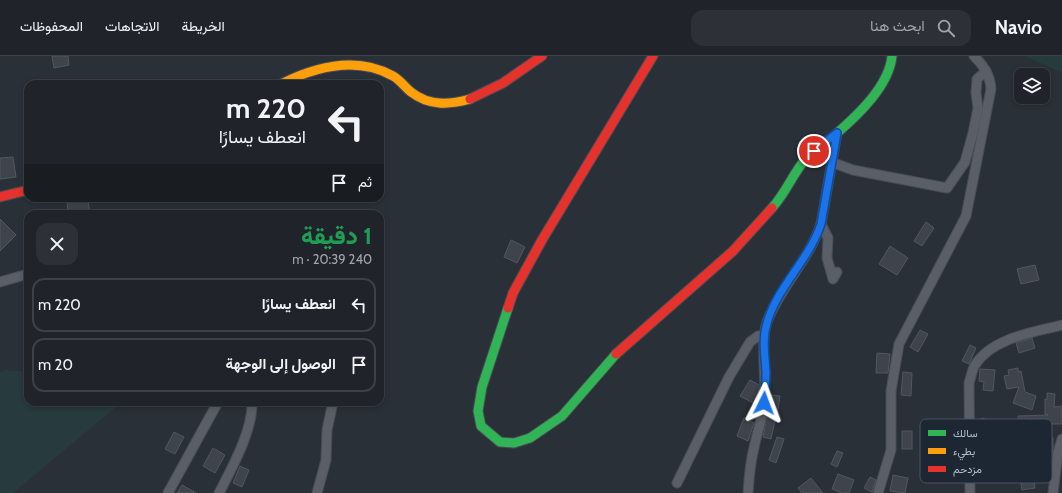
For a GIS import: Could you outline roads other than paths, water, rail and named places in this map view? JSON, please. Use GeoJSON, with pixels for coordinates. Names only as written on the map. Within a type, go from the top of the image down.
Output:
{"type":"FeatureCollection","features":[{"type":"Feature","properties":{"kind":"street"},"geometry":{"type":"LineString","coordinates":[[291,80],[327,65],[364,64],[381,68],[426,101],[438,104],[461,101],[496,89],[542,56]]}},
{"type":"Feature","properties":{"kind":"street"},"geometry":{"type":"LineString","coordinates":[[653,56],[542,240],[513,293],[495,343],[482,387],[478,411],[481,426],[500,442],[514,443],[530,438],[562,416],[617,353],[733,251],[776,204],[807,157],[837,133],[872,98],[884,82],[891,67],[892,56]]}},
{"type":"Feature","properties":{"kind":"street"},"geometry":{"type":"LineString","coordinates":[[878,493],[890,450],[891,391],[899,344],[966,216],[991,89],[990,78],[974,56]]}},
{"type":"Feature","properties":{"kind":"street"},"geometry":{"type":"LineString","coordinates":[[831,162],[853,170],[947,188],[965,162],[978,108],[976,93],[977,79],[986,71]]}},
{"type":"Feature","properties":{"kind":"street"},"geometry":{"type":"LineString","coordinates":[[748,493],[751,460],[764,403],[766,374],[764,337],[767,323],[776,304],[816,238],[821,224],[837,133]]}},
{"type":"Feature","properties":{"kind":"street"},"geometry":{"type":"LineString","coordinates":[[0,197],[24,191]]}},
{"type":"Feature","properties":{"kind":"street"},"geometry":{"type":"LineString","coordinates":[[821,224],[828,238],[827,258],[833,280],[837,272]]}},
{"type":"Feature","properties":{"kind":"street"},"geometry":{"type":"LineString","coordinates":[[0,282],[24,275]]}},
{"type":"Feature","properties":{"kind":"street"},"geometry":{"type":"LineString","coordinates":[[969,419],[969,383],[974,365],[985,353],[1001,344],[1030,333],[1062,325]]}},
{"type":"Feature","properties":{"kind":"street"},"geometry":{"type":"LineString","coordinates":[[677,483],[729,377],[750,342],[758,336],[764,337]]}},
{"type":"Feature","properties":{"kind":"street"},"geometry":{"type":"LineString","coordinates":[[168,493],[216,406]]}},
{"type":"Feature","properties":{"kind":"street"},"geometry":{"type":"LineString","coordinates":[[219,493],[240,448],[248,425],[251,406]]}},
{"type":"Feature","properties":{"kind":"street"},"geometry":{"type":"LineString","coordinates":[[317,493],[326,460],[327,430],[331,406]]}},
{"type":"Feature","properties":{"kind":"street"},"geometry":{"type":"LineString","coordinates":[[1053,493],[1058,452],[1062,439]]}},
{"type":"Feature","properties":{"kind":"street"},"geometry":{"type":"LineString","coordinates":[[970,483],[970,493]]}}]}
